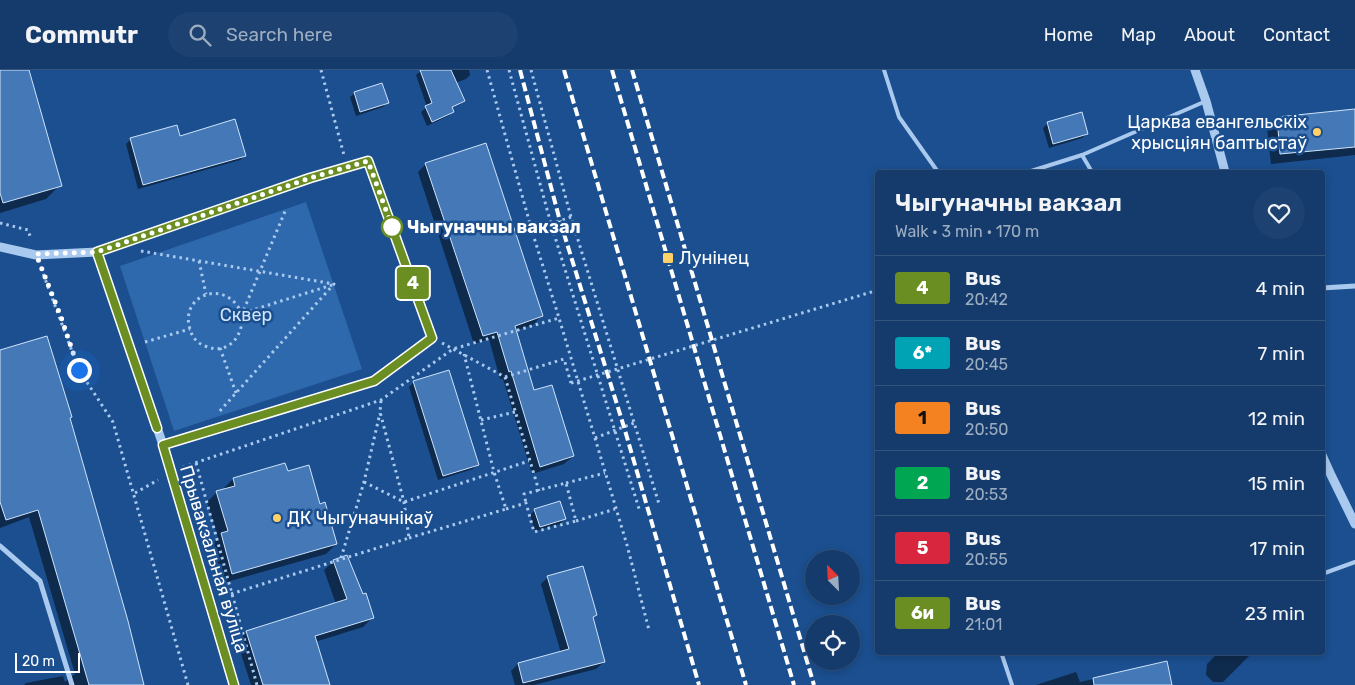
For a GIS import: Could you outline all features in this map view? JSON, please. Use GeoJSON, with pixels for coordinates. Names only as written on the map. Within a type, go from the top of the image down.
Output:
{"type":"FeatureCollection","features":[{"type":"Feature","properties":{"kind":"street"},"geometry":{"type":"LineString","coordinates":[[1195,70],[1206,101],[1224,170]]}},
{"type":"Feature","properties":{"kind":"street"},"geometry":{"type":"LineString","coordinates":[[0,247],[36,254],[97,252],[310,178],[368,161],[432,338],[374,381],[163,445]]}},
{"type":"Feature","properties":{"kind":"street","name":"Прывакзальная вуліца"},"geometry":{"type":"LineString","coordinates":[[97,252],[163,445],[234,685]]}},
{"type":"Feature","properties":{"kind":"street"},"geometry":{"type":"LineString","coordinates":[[1325,288],[1355,286]]}},
{"type":"Feature","properties":{"kind":"street"},"geometry":{"type":"LineString","coordinates":[[1325,462],[1355,524]]}},
{"type":"Feature","properties":{"kind":"street"},"geometry":{"type":"LineString","coordinates":[[0,546],[40,581],[72,685]]}},
{"type":"Feature","properties":{"kind":"lane"},"geometry":{"type":"LineString","coordinates":[[884,70],[899,117],[937,170]]}},
{"type":"Feature","properties":{"kind":"lane"},"geometry":{"type":"LineString","coordinates":[[1035,170],[1082,156],[1206,101]]}},
{"type":"Feature","properties":{"kind":"lane"},"geometry":{"type":"LineString","coordinates":[[1082,156],[1091,170]]}},
{"type":"Feature","properties":{"kind":"lane"},"geometry":{"type":"LineString","coordinates":[[1325,573],[1355,562]]}},
{"type":"Feature","properties":{"kind":"lane"},"geometry":{"type":"LineString","coordinates":[[1002,655],[1012,685]]}},
{"type":"Feature","properties":{"kind":"path"},"geometry":{"type":"LineString","coordinates":[[321,70],[348,168]]}},
{"type":"Feature","properties":{"kind":"path"},"geometry":{"type":"LineString","coordinates":[[488,70],[532,231],[616,509],[649,630]]}},
{"type":"Feature","properties":{"kind":"path"},"geometry":{"type":"LineString","coordinates":[[509,70],[551,224],[640,512]]}},
{"type":"Feature","properties":{"kind":"path"},"geometry":{"type":"LineString","coordinates":[[531,70],[571,216],[659,504]]}},
{"type":"Feature","properties":{"kind":"path"},"geometry":{"type":"LineString","coordinates":[[242,314],[286,209]]}},
{"type":"Feature","properties":{"kind":"path"},"geometry":{"type":"LineString","coordinates":[[532,231],[571,216]]}},
{"type":"Feature","properties":{"kind":"path"},"geometry":{"type":"LineString","coordinates":[[0,223],[28,230],[79,370],[113,422],[188,685]]}},
{"type":"Feature","properties":{"kind":"path"},"geometry":{"type":"LineString","coordinates":[[114,246],[334,284]]}},
{"type":"Feature","properties":{"kind":"path"},"geometry":{"type":"LineString","coordinates":[[199,261],[206,294]]}},
{"type":"Feature","properties":{"kind":"path"},"geometry":{"type":"LineString","coordinates":[[242,314],[334,284]]}},
{"type":"Feature","properties":{"kind":"path"},"geometry":{"type":"LineString","coordinates":[[218,414],[334,284]]}},
{"type":"Feature","properties":{"kind":"path"},"geometry":{"type":"LineString","coordinates":[[506,377],[564,359],[571,383],[875,291]]}},
{"type":"Feature","properties":{"kind":"path"},"geometry":{"type":"LineString","coordinates":[[206,294],[224,294],[239,305],[242,314],[241,332],[229,345],[220,348],[211,348],[195,340],[188,323],[192,306],[206,294]]}},
{"type":"Feature","properties":{"kind":"path"},"geometry":{"type":"LineString","coordinates":[[146,342],[190,329]]}},
{"type":"Feature","properties":{"kind":"path"},"geometry":{"type":"LineString","coordinates":[[432,338],[506,377],[539,491]]}},
{"type":"Feature","properties":{"kind":"path"},"geometry":{"type":"LineString","coordinates":[[220,348],[236,394]]}},
{"type":"Feature","properties":{"kind":"path"},"geometry":{"type":"LineString","coordinates":[[464,354],[494,472],[506,509]]}},
{"type":"Feature","properties":{"kind":"path"},"geometry":{"type":"LineString","coordinates":[[341,558],[364,482],[381,400]]}},
{"type":"Feature","properties":{"kind":"path"},"geometry":{"type":"LineString","coordinates":[[380,412],[404,502],[409,538]]}},
{"type":"Feature","properties":{"kind":"path"},"geometry":{"type":"LineString","coordinates":[[481,420],[516,412]]}},
{"type":"Feature","properties":{"kind":"path"},"geometry":{"type":"LineString","coordinates":[[595,438],[634,423]]}},
{"type":"Feature","properties":{"kind":"path"},"geometry":{"type":"LineString","coordinates":[[364,482],[404,502],[529,461]]}},
{"type":"Feature","properties":{"kind":"path"},"geometry":{"type":"LineString","coordinates":[[196,463],[257,685]]}},
{"type":"Feature","properties":{"kind":"path"},"geometry":{"type":"LineString","coordinates":[[605,473],[524,494],[534,532],[616,509]]}},
{"type":"Feature","properties":{"kind":"path"},"geometry":{"type":"LineString","coordinates":[[566,483],[576,521]]}},
{"type":"Feature","properties":{"kind":"path"},"geometry":{"type":"LineString","coordinates":[[231,594],[341,558],[526,503]]}},
{"type":"Feature","properties":{"kind":"green space","name":"Сквер"},"geometry":{"type":"Polygon","coordinates":[[[306,202],[362,369],[174,431],[120,266],[306,202]]]}},
{"type":"Feature","properties":{"kind":"building"},"geometry":{"type":"Polygon","coordinates":[[[0,70],[29,70],[62,186],[3,203],[0,193],[0,70]]]}},
{"type":"Feature","properties":{"kind":"building"},"geometry":{"type":"Polygon","coordinates":[[[420,70],[451,70],[465,101],[452,107],[454,112],[432,122],[425,106],[432,103],[420,70]]]}},
{"type":"Feature","properties":{"kind":"building"},"geometry":{"type":"Polygon","coordinates":[[[382,83],[389,103],[360,112],[354,92],[382,83]]]}},
{"type":"Feature","properties":{"kind":"building","name":"Царква евангельскіх хрысціян баптыстаў"},"geometry":{"type":"Polygon","coordinates":[[[1355,109],[1355,147],[1280,154],[1277,117],[1355,109]]]}},
{"type":"Feature","properties":{"kind":"building"},"geometry":{"type":"Polygon","coordinates":[[[1082,112],[1088,134],[1053,144],[1047,122],[1082,112]]]}},
{"type":"Feature","properties":{"kind":"building"},"geometry":{"type":"Polygon","coordinates":[[[235,119],[246,156],[143,185],[130,138],[177,125],[180,136],[235,119]]]}},
{"type":"Feature","properties":{"kind":"building"},"geometry":{"type":"Polygon","coordinates":[[[486,143],[543,316],[515,326],[534,390],[552,385],[574,456],[540,467],[511,371],[509,372],[497,332],[483,336],[425,163],[486,143]]]}},
{"type":"Feature","properties":{"kind":"building"},"geometry":{"type":"Polygon","coordinates":[[[47,336],[72,417],[70,418],[128,621],[144,685],[89,685],[38,510],[6,520],[0,502],[0,350],[47,336]]]}},
{"type":"Feature","properties":{"kind":"building"},"geometry":{"type":"Polygon","coordinates":[[[449,370],[479,465],[443,476],[413,381],[449,370]]]}},
{"type":"Feature","properties":{"kind":"building","name":"ДК Чыгуначнікаў"},"geometry":{"type":"Polygon","coordinates":[[[285,463],[288,471],[309,465],[320,504],[325,502],[337,544],[232,574],[221,533],[228,531],[216,491],[235,486],[233,478],[285,463]]]}},
{"type":"Feature","properties":{"kind":"building"},"geometry":{"type":"Polygon","coordinates":[[[560,501],[566,519],[540,527],[534,509],[560,501]]]}},
{"type":"Feature","properties":{"kind":"building"},"geometry":{"type":"Polygon","coordinates":[[[347,555],[363,594],[366,593],[374,618],[315,636],[330,685],[263,685],[246,631],[347,599],[333,560],[347,555]]]}},
{"type":"Feature","properties":{"kind":"building"},"geometry":{"type":"Polygon","coordinates":[[[583,566],[597,615],[593,617],[605,662],[523,683],[518,663],[569,649],[547,576],[583,566]]]}},
{"type":"Feature","properties":{"kind":"building"},"geometry":{"type":"Polygon","coordinates":[[[1167,661],[1172,685],[1094,685],[1093,678],[1167,661]]]}},
{"type":"Feature","properties":{"kind":"railway"},"geometry":{"type":"LineString","coordinates":[[520,70],[560,221],[624,427],[699,685]]}},
{"type":"Feature","properties":{"kind":"railway"},"geometry":{"type":"LineString","coordinates":[[564,70],[746,685]]}},
{"type":"Feature","properties":{"kind":"railway"},"geometry":{"type":"LineString","coordinates":[[612,70],[794,685]]}},
{"type":"Feature","properties":{"kind":"railway"},"geometry":{"type":"LineString","coordinates":[[632,70],[814,685]]}},
{"type":"Feature","properties":{"kind":"bus line","name":"4"},"geometry":{"type":"LineString","coordinates":[[157,428],[97,252],[310,178],[368,161],[432,338],[374,381],[163,445],[234,685]]}},
{"type":"Feature","properties":{"kind":"place","name":"Царква евангельскіх хрысціян баптыстаў"},"geometry":{"type":"Point","coordinates":[1317,132]}},
{"type":"Feature","properties":{"kind":"place","name":"Чыгуначны вакзал"},"geometry":{"type":"Point","coordinates":[392,227]}},
{"type":"Feature","properties":{"kind":"place","name":"Лунінец"},"geometry":{"type":"Point","coordinates":[668,258]}},
{"type":"Feature","properties":{"kind":"place","name":"ДК Чыгуначнікаў"},"geometry":{"type":"Point","coordinates":[277,518]}},
{"type":"Feature","properties":{"kind":"route"},"geometry":{"type":"LineString","coordinates":[[79,370],[61,317],[36,254],[97,252],[310,178],[368,161],[394,232],[392,227]]}}]}
